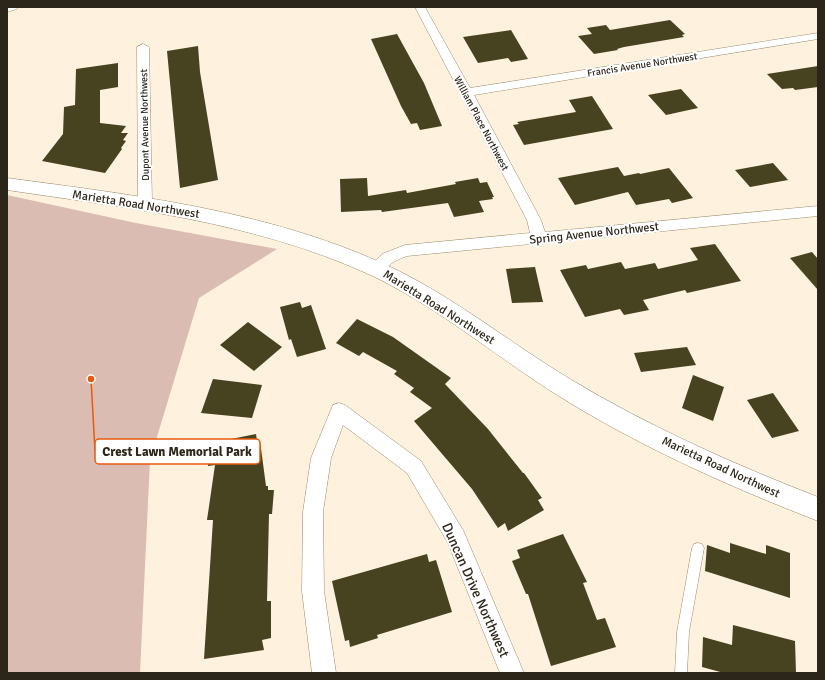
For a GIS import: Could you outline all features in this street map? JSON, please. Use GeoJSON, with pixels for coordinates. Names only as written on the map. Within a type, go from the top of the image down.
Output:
{"type":"FeatureCollection","features":[{"type":"Feature","properties":{"kind":"main road","name":"Marietta Road Northwest"},"geometry":{"type":"LineString","coordinates":[[7,184],[145,204],[271,230],[325,247],[376,269],[425,296],[563,386],[663,441],[818,509]]}},
{"type":"Feature","properties":{"kind":"street"},"geometry":{"type":"LineString","coordinates":[[7,9],[13,7]]}},
{"type":"Feature","properties":{"kind":"street","name":"William Place Northwest"},"geometry":{"type":"LineString","coordinates":[[421,9],[534,220],[539,238]]}},
{"type":"Feature","properties":{"kind":"street","name":"Francis Avenue Northwest"},"geometry":{"type":"LineString","coordinates":[[465,92],[818,36]]}},
{"type":"Feature","properties":{"kind":"street","name":"Dupont Avenue Northwest"},"geometry":{"type":"LineString","coordinates":[[143,47],[145,204]]}},
{"type":"Feature","properties":{"kind":"street","name":"Spring Avenue Northwest"},"geometry":{"type":"LineString","coordinates":[[376,269],[387,258],[404,251],[817,213]]}},
{"type":"Feature","properties":{"kind":"street","name":"Duncan Drive Northwest"},"geometry":{"type":"LineString","coordinates":[[324,673],[314,591],[313,512],[321,458],[339,411],[414,467],[456,537],[512,673]]}},
{"type":"Feature","properties":{"kind":"lane"},"geometry":{"type":"LineString","coordinates":[[681,673],[683,632],[698,548]]}},
{"type":"Feature","properties":{"kind":"shaded area"},"geometry":{"type":"Polygon","coordinates":[[[7,195],[136,223],[277,249],[199,298],[150,460],[140,673],[7,673],[7,195]]]}},
{"type":"Feature","properties":{"kind":"building"},"geometry":{"type":"Polygon","coordinates":[[[670,20],[685,34],[682,35],[684,37],[624,47],[617,49],[618,50],[594,54],[578,36],[592,34],[587,28],[606,25],[610,30],[670,20]]]}},
{"type":"Feature","properties":{"kind":"building"},"geometry":{"type":"Polygon","coordinates":[[[511,30],[528,59],[511,62],[508,58],[478,63],[463,37],[511,30]]]}},
{"type":"Feature","properties":{"kind":"building"},"geometry":{"type":"Polygon","coordinates":[[[397,34],[424,83],[442,126],[420,130],[417,123],[411,124],[401,106],[371,39],[397,34]]]}},
{"type":"Feature","properties":{"kind":"building"},"geometry":{"type":"Polygon","coordinates":[[[198,46],[200,72],[218,180],[180,188],[167,51],[198,46]]]}},
{"type":"Feature","properties":{"kind":"building"},"geometry":{"type":"Polygon","coordinates":[[[118,63],[118,87],[100,90],[100,123],[126,126],[121,133],[128,133],[123,140],[126,141],[121,148],[122,149],[105,173],[42,161],[63,134],[64,107],[75,105],[76,69],[118,63]]]}},
{"type":"Feature","properties":{"kind":"building"},"geometry":{"type":"Polygon","coordinates":[[[818,66],[818,87],[795,90],[793,88],[782,89],[767,74],[818,66]]]}},
{"type":"Feature","properties":{"kind":"building"},"geometry":{"type":"Polygon","coordinates":[[[681,89],[698,108],[666,115],[648,95],[681,89]]]}},
{"type":"Feature","properties":{"kind":"building"},"geometry":{"type":"Polygon","coordinates":[[[592,96],[613,129],[524,145],[513,125],[519,124],[517,122],[576,112],[569,100],[592,96]]]}},
{"type":"Feature","properties":{"kind":"building"},"geometry":{"type":"Polygon","coordinates":[[[773,163],[788,180],[750,187],[735,170],[773,163]]]}},
{"type":"Feature","properties":{"kind":"building"},"geometry":{"type":"Polygon","coordinates":[[[618,167],[624,176],[669,168],[693,198],[672,203],[669,199],[636,205],[628,192],[575,205],[558,178],[618,167]]]}},
{"type":"Feature","properties":{"kind":"building"},"geometry":{"type":"Polygon","coordinates":[[[367,178],[368,196],[406,190],[407,193],[456,184],[455,182],[478,178],[480,183],[487,182],[494,197],[492,197],[493,199],[479,201],[484,212],[454,217],[448,203],[382,212],[381,210],[341,212],[340,179],[367,178]]]}},
{"type":"Feature","properties":{"kind":"building"},"geometry":{"type":"Polygon","coordinates":[[[715,244],[741,281],[687,293],[685,290],[643,300],[649,310],[624,315],[620,309],[585,317],[560,270],[586,265],[588,269],[621,262],[625,269],[655,263],[658,269],[698,260],[690,248],[715,244]]]}},
{"type":"Feature","properties":{"kind":"building"},"geometry":{"type":"Polygon","coordinates":[[[812,252],[818,259],[818,290],[790,258],[812,252]]]}},
{"type":"Feature","properties":{"kind":"building"},"geometry":{"type":"Polygon","coordinates":[[[535,267],[543,302],[512,303],[506,269],[535,267]]]}},
{"type":"Feature","properties":{"kind":"building"},"geometry":{"type":"Polygon","coordinates":[[[300,302],[302,308],[311,305],[326,349],[297,357],[291,339],[289,340],[280,307],[300,302]]]}},
{"type":"Feature","properties":{"kind":"building"},"geometry":{"type":"Polygon","coordinates":[[[357,319],[393,337],[451,378],[445,384],[488,429],[524,473],[542,498],[538,500],[544,510],[508,531],[505,523],[498,528],[472,489],[414,421],[432,408],[410,392],[414,388],[394,374],[397,371],[363,352],[359,356],[336,343],[357,319]]]}},
{"type":"Feature","properties":{"kind":"building"},"geometry":{"type":"Polygon","coordinates":[[[248,322],[282,347],[254,371],[220,345],[248,322]]]}},
{"type":"Feature","properties":{"kind":"building"},"geometry":{"type":"Polygon","coordinates":[[[687,347],[696,365],[641,372],[634,353],[687,347]]]}},
{"type":"Feature","properties":{"kind":"building"},"geometry":{"type":"Polygon","coordinates":[[[693,375],[724,387],[713,421],[682,408],[693,375]]]}},
{"type":"Feature","properties":{"kind":"building"},"geometry":{"type":"Polygon","coordinates":[[[213,379],[262,385],[252,418],[201,413],[213,379]]]}},
{"type":"Feature","properties":{"kind":"building"},"geometry":{"type":"Polygon","coordinates":[[[773,393],[799,431],[772,438],[747,400],[773,393]]]}},
{"type":"Feature","properties":{"kind":"building"},"geometry":{"type":"Polygon","coordinates":[[[256,434],[257,441],[260,441],[266,486],[268,486],[268,490],[274,490],[272,514],[269,514],[267,601],[271,601],[271,638],[262,640],[264,650],[204,659],[213,520],[207,520],[215,465],[208,466],[206,444],[256,434]]]}},
{"type":"Feature","properties":{"kind":"building"},"geometry":{"type":"Polygon","coordinates":[[[563,534],[587,582],[583,583],[597,620],[605,618],[616,647],[551,666],[528,594],[526,594],[512,561],[520,558],[517,550],[563,534]]]}},
{"type":"Feature","properties":{"kind":"building"},"geometry":{"type":"Polygon","coordinates":[[[730,543],[766,554],[766,545],[790,553],[790,598],[705,571],[707,545],[730,553],[730,543]]]}},
{"type":"Feature","properties":{"kind":"building"},"geometry":{"type":"Polygon","coordinates":[[[427,554],[429,562],[436,560],[452,612],[377,635],[378,638],[350,647],[349,640],[345,641],[332,581],[427,554]]]}},
{"type":"Feature","properties":{"kind":"building"},"geometry":{"type":"Polygon","coordinates":[[[733,625],[795,641],[796,673],[724,673],[702,667],[703,637],[732,645],[733,625]]]}},
{"type":"Feature","properties":{"kind":"place","name":"Crest Lawn Memorial Park"},"geometry":{"type":"Point","coordinates":[91,379]}}]}
